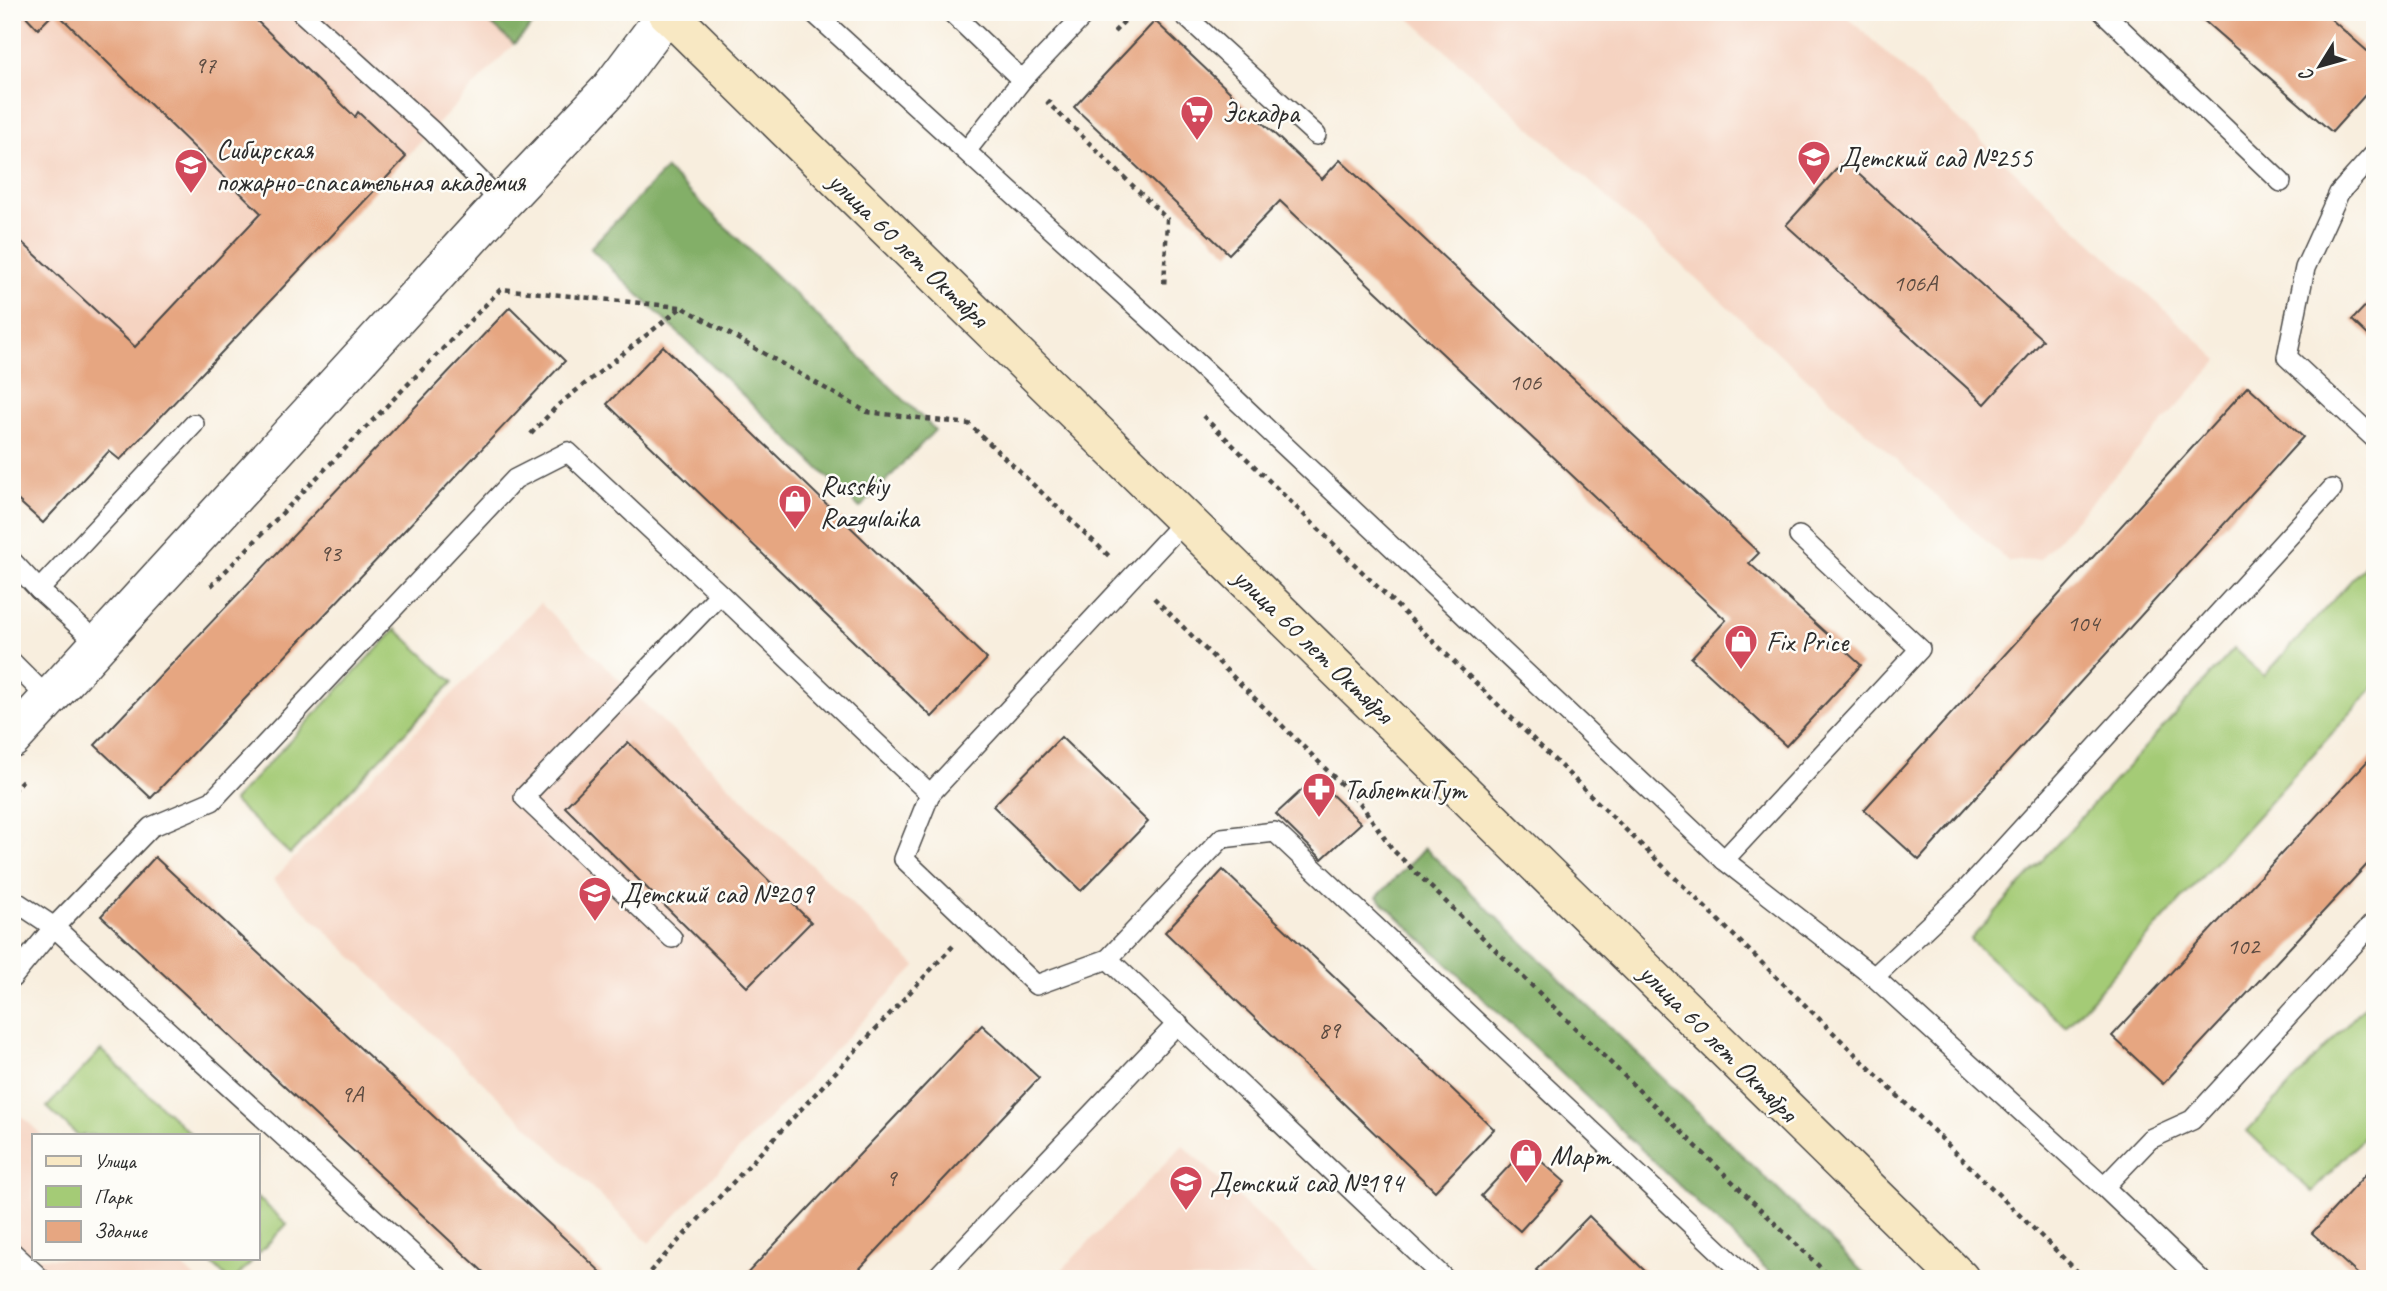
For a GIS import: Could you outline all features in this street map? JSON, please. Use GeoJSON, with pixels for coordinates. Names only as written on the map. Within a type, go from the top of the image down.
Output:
{"type":"FeatureCollection","features":[{"type":"Feature","properties":{"kind":"main road","name":"улица 60 лет Октября"},"geometry":{"type":"LineString","coordinates":[[668,12],[1960,1279]]}},
{"type":"Feature","properties":{"kind":"street"},"geometry":{"type":"LineString","coordinates":[[12,739],[502,203],[610,89],[668,12]]}},
{"type":"Feature","properties":{"kind":"lane"},"geometry":{"type":"LineString","coordinates":[[301,12],[432,131],[502,203]]}},
{"type":"Feature","properties":{"kind":"lane"},"geometry":{"type":"LineString","coordinates":[[813,12],[1161,329],[1724,860],[1874,977],[2104,1187],[2200,1279]]}},
{"type":"Feature","properties":{"kind":"lane"},"geometry":{"type":"LineString","coordinates":[[951,12],[1022,80]]}},
{"type":"Feature","properties":{"kind":"lane"},"geometry":{"type":"LineString","coordinates":[[967,150],[1022,80],[1087,12]]}},
{"type":"Feature","properties":{"kind":"lane"},"geometry":{"type":"LineString","coordinates":[[1181,12],[1316,135]]}},
{"type":"Feature","properties":{"kind":"lane"},"geometry":{"type":"LineString","coordinates":[[2103,12],[2281,182]]}},
{"type":"Feature","properties":{"kind":"lane"},"geometry":{"type":"LineString","coordinates":[[2375,153],[2339,193],[2305,268],[2287,357],[2375,439]]}},
{"type":"Feature","properties":{"kind":"lane"},"geometry":{"type":"LineString","coordinates":[[39,590],[194,424]]}},
{"type":"Feature","properties":{"kind":"lane"},"geometry":{"type":"LineString","coordinates":[[12,978],[54,928],[151,827],[212,801],[515,479],[568,452],[930,794]]}},
{"type":"Feature","properties":{"kind":"lane"},"geometry":{"type":"LineString","coordinates":[[1874,977],[1965,891],[2332,489]]}},
{"type":"Feature","properties":{"kind":"lane"},"geometry":{"type":"LineString","coordinates":[[1185,520],[930,794],[904,859],[1036,985],[1108,959],[1222,838],[1275,832],[1749,1279]]}},
{"type":"Feature","properties":{"kind":"lane"},"geometry":{"type":"LineString","coordinates":[[1724,860],[1920,649],[1798,536]]}},
{"type":"Feature","properties":{"kind":"lane"},"geometry":{"type":"LineString","coordinates":[[12,561],[39,590],[99,644]]}},
{"type":"Feature","properties":{"kind":"lane"},"geometry":{"type":"LineString","coordinates":[[672,939],[524,797],[720,594]]}},
{"type":"Feature","properties":{"kind":"lane"},"geometry":{"type":"LineString","coordinates":[[12,662],[49,699]]}},
{"type":"Feature","properties":{"kind":"lane"},"geometry":{"type":"LineString","coordinates":[[12,899],[54,928],[440,1279]]}},
{"type":"Feature","properties":{"kind":"lane"},"geometry":{"type":"LineString","coordinates":[[2104,1187],[2150,1139],[2192,1120],[2375,921]]}},
{"type":"Feature","properties":{"kind":"lane"},"geometry":{"type":"LineString","coordinates":[[1108,959],[1445,1279]]}},
{"type":"Feature","properties":{"kind":"lane"},"geometry":{"type":"LineString","coordinates":[[935,1279],[1178,1023]]}},
{"type":"Feature","properties":{"kind":"lane"},"geometry":{"type":"LineString","coordinates":[[12,1252],[41,1279]]}},
{"type":"Feature","properties":{"kind":"path"},"geometry":{"type":"LineString","coordinates":[[1048,103],[1167,219]]}},
{"type":"Feature","properties":{"kind":"path"},"geometry":{"type":"LineString","coordinates":[[204,594],[501,289],[682,307],[867,412],[969,424],[1132,577],[1360,803],[1393,850],[1832,1279]]}},
{"type":"Feature","properties":{"kind":"path"},"geometry":{"type":"LineString","coordinates":[[530,435],[558,405],[682,307]]}},
{"type":"Feature","properties":{"kind":"path"},"geometry":{"type":"LineString","coordinates":[[1199,412],[2085,1279]]}},
{"type":"Feature","properties":{"kind":"path"},"geometry":{"type":"LineString","coordinates":[[12,791],[31,771]]}},
{"type":"Feature","properties":{"kind":"path"},"geometry":{"type":"LineString","coordinates":[[643,1279],[972,926]]}},
{"type":"Feature","properties":{"kind":"shaded area","name":"Сибирская пожарно-спасательная академия"},"geometry":{"type":"Polygon","coordinates":[[[12,12],[478,12],[514,44],[183,392],[12,233],[12,12]]]}},
{"type":"Feature","properties":{"kind":"shaded area","name":"Детский сад №255"},"geometry":{"type":"Polygon","coordinates":[[[1416,12],[1842,12],[2219,360],[2040,559],[2009,562],[1406,15],[1416,12]]]}},
{"type":"Feature","properties":{"kind":"shaded area","name":"Детский сад №209"},"geometry":{"type":"Polygon","coordinates":[[[540,603],[916,966],[649,1243],[273,880],[540,603]]]}},
{"type":"Feature","properties":{"kind":"shaded area"},"geometry":{"type":"Polygon","coordinates":[[[12,1107],[41,1134],[32,1134],[32,1260],[176,1260],[196,1279],[12,1279],[12,1107]]]}},
{"type":"Feature","properties":{"kind":"shaded area","name":"Детский сад №194"},"geometry":{"type":"Polygon","coordinates":[[[1183,1145],[1325,1279],[1053,1279],[1183,1145]]]}},
{"type":"Feature","properties":{"kind":"green space"},"geometry":{"type":"Polygon","coordinates":[[[478,12],[545,12],[514,44],[478,12]]]}},
{"type":"Feature","properties":{"kind":"green space"},"geometry":{"type":"Polygon","coordinates":[[[666,169],[935,430],[860,508],[590,248],[666,169]]]}},
{"type":"Feature","properties":{"kind":"green space"},"geometry":{"type":"Polygon","coordinates":[[[2375,554],[2375,686],[2066,1027],[1970,940],[2234,649],[2264,676],[2375,554]]]}},
{"type":"Feature","properties":{"kind":"green space"},"geometry":{"type":"Polygon","coordinates":[[[396,629],[453,682],[290,854],[233,801],[396,629]]]}},
{"type":"Feature","properties":{"kind":"green space"},"geometry":{"type":"Polygon","coordinates":[[[1425,848],[1870,1279],[1777,1279],[1377,897],[1425,848]]]}},
{"type":"Feature","properties":{"kind":"green space"},"geometry":{"type":"Polygon","coordinates":[[[2375,995],[2375,1125],[2312,1192],[2247,1131],[2375,995]]]}},
{"type":"Feature","properties":{"kind":"green space"},"geometry":{"type":"Polygon","coordinates":[[[101,1050],[191,1134],[76,1134],[47,1107],[101,1050]]]}},
{"type":"Feature","properties":{"kind":"green space"},"geometry":{"type":"Polygon","coordinates":[[[259,1199],[287,1224],[259,1253],[259,1199]]]}},
{"type":"Feature","properties":{"kind":"green space"},"geometry":{"type":"Polygon","coordinates":[[[208,1260],[253,1260],[235,1279],[228,1279],[208,1260]]]}},
{"type":"Feature","properties":{"kind":"building"},"geometry":{"type":"Polygon","coordinates":[[[22,12],[55,12],[38,29],[22,12]]]}},
{"type":"Feature","properties":{"kind":"building"},"geometry":{"type":"Polygon","coordinates":[[[56,12],[248,12],[355,117],[358,112],[406,157],[120,460],[109,451],[43,523],[12,495],[12,233],[135,347],[261,213],[56,12]]]}},
{"type":"Feature","properties":{"kind":"building"},"geometry":{"type":"Polygon","coordinates":[[[2194,12],[2323,12],[2375,58],[2375,84],[2332,132],[2194,12]]]}},
{"type":"Feature","properties":{"kind":"building"},"geometry":{"type":"Polygon","coordinates":[[[1155,21],[1322,179],[1340,160],[1759,553],[1749,563],[1861,665],[1786,746],[1691,658],[1726,620],[1280,201],[1229,254],[1074,107],[1155,21]]]}},
{"type":"Feature","properties":{"kind":"building"},"geometry":{"type":"Polygon","coordinates":[[[1844,161],[2043,340],[1985,404],[1786,225],[1844,161]]]}},
{"type":"Feature","properties":{"kind":"building"},"geometry":{"type":"Polygon","coordinates":[[[2375,296],[2375,342],[2352,320],[2375,296]]]}},
{"type":"Feature","properties":{"kind":"building"},"geometry":{"type":"Polygon","coordinates":[[[510,307],[565,361],[151,798],[95,745],[510,307]]]}},
{"type":"Feature","properties":{"kind":"building"},"geometry":{"type":"Polygon","coordinates":[[[663,346],[987,659],[932,717],[607,404],[663,346]]]}},
{"type":"Feature","properties":{"kind":"building"},"geometry":{"type":"Polygon","coordinates":[[[2248,386],[2303,437],[1919,860],[1864,810],[2248,386]]]}},
{"type":"Feature","properties":{"kind":"building"},"geometry":{"type":"Polygon","coordinates":[[[1061,737],[1148,822],[1081,891],[993,806],[1061,737]]]}},
{"type":"Feature","properties":{"kind":"building"},"geometry":{"type":"Polygon","coordinates":[[[628,742],[811,922],[747,987],[565,807],[628,742]]]}},
{"type":"Feature","properties":{"kind":"building"},"geometry":{"type":"Polygon","coordinates":[[[2375,753],[2375,856],[2163,1084],[2112,1036],[2375,753]]]}},
{"type":"Feature","properties":{"kind":"building","name":"ТаблеткиТут"},"geometry":{"type":"Polygon","coordinates":[[[1315,778],[1361,823],[1322,859],[1276,814],[1315,778]]]}},
{"type":"Feature","properties":{"kind":"building"},"geometry":{"type":"Polygon","coordinates":[[[155,857],[602,1273],[597,1279],[491,1279],[101,916],[155,857]]]}},
{"type":"Feature","properties":{"kind":"building"},"geometry":{"type":"Polygon","coordinates":[[[1223,870],[1494,1129],[1435,1191],[1165,932],[1223,870]]]}},
{"type":"Feature","properties":{"kind":"building"},"geometry":{"type":"Polygon","coordinates":[[[982,1025],[1039,1078],[850,1279],[742,1279],[982,1025]]]}},
{"type":"Feature","properties":{"kind":"building"},"geometry":{"type":"Polygon","coordinates":[[[1526,1148],[1565,1182],[1520,1231],[1481,1196],[1526,1148]]]}},
{"type":"Feature","properties":{"kind":"building"},"geometry":{"type":"Polygon","coordinates":[[[2375,1164],[2375,1275],[2371,1279],[2363,1279],[2312,1233],[2375,1164]]]}},
{"type":"Feature","properties":{"kind":"building"},"geometry":{"type":"Polygon","coordinates":[[[1589,1216],[1653,1279],[1545,1279],[1536,1270],[1589,1216]]]}},
{"type":"Feature","properties":{"kind":"place","name":"Эскадра"},"geometry":{"type":"Point","coordinates":[1197,142]}},
{"type":"Feature","properties":{"kind":"place","name":"Детский сад №255"},"geometry":{"type":"Point","coordinates":[1814,187]}},
{"type":"Feature","properties":{"kind":"place","name":"Сибирская пожарно-спасательная академия"},"geometry":{"type":"Point","coordinates":[191,195]}},
{"type":"Feature","properties":{"kind":"place","name":"Russkiy Razgulaika"},"geometry":{"type":"Point","coordinates":[795,531]}},
{"type":"Feature","properties":{"kind":"place","name":"Fix Price"},"geometry":{"type":"Point","coordinates":[1741,671]}},
{"type":"Feature","properties":{"kind":"place","name":"ТаблеткиТут"},"geometry":{"type":"Point","coordinates":[1319,819]}},
{"type":"Feature","properties":{"kind":"place","name":"Детский сад №209"},"geometry":{"type":"Point","coordinates":[595,923]}},
{"type":"Feature","properties":{"kind":"place","name":"Март"},"geometry":{"type":"Point","coordinates":[1526,1185]}},
{"type":"Feature","properties":{"kind":"place","name":"Детский сад №194"},"geometry":{"type":"Point","coordinates":[1186,1212]}}]}
